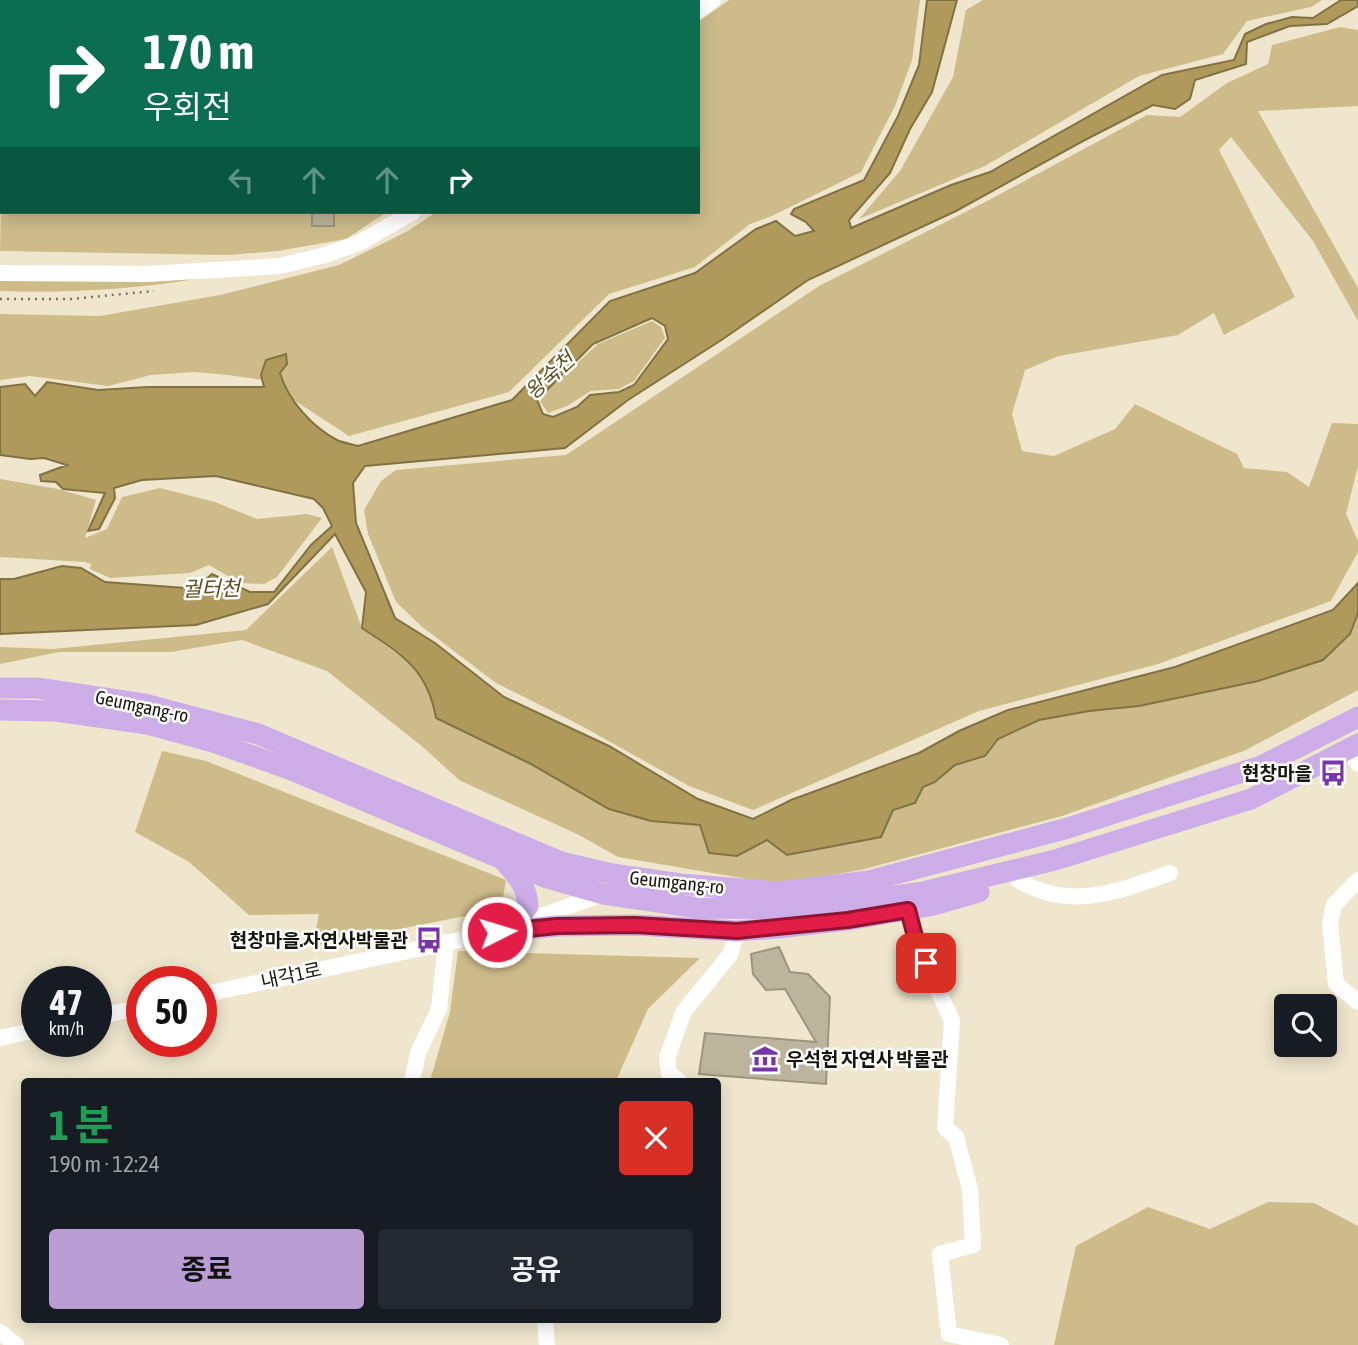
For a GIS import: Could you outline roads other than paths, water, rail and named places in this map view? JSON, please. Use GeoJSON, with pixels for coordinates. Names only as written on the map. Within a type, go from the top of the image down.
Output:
{"type":"FeatureCollection","features":[{"type":"Feature","properties":{"kind":"main road","name":"Geumgang-ro"},"geometry":{"type":"LineString","coordinates":[[0,688],[37,688],[144,704],[258,734],[561,862],[612,874],[681,884],[778,892],[869,881],[1069,828],[1261,766],[1358,717]]}},
{"type":"Feature","properties":{"kind":"main road","name":"Geumgang-ro"},"geometry":{"type":"LineString","coordinates":[[0,710],[56,711],[147,724],[216,743],[292,770],[547,877],[603,894],[699,908],[811,909],[923,892],[1055,860],[1251,799],[1355,752]]}},
{"type":"Feature","properties":{"kind":"main road"},"geometry":{"type":"LineString","coordinates":[[497,932],[518,918],[528,906],[528,894],[521,880],[502,860]]}},
{"type":"Feature","properties":{"kind":"main road"},"geometry":{"type":"LineString","coordinates":[[497,932],[557,926],[635,925],[737,931],[848,920],[934,905],[1018,880],[1055,860]]}},
{"type":"Feature","properties":{"kind":"street"},"geometry":{"type":"LineString","coordinates":[[0,273],[148,274],[249,270],[280,266],[359,243],[410,214]]}},
{"type":"Feature","properties":{"kind":"street"},"geometry":{"type":"LineString","coordinates":[[1018,880],[1035,891],[1062,897],[1097,896],[1170,873]]}},
{"type":"Feature","properties":{"kind":"street"},"geometry":{"type":"LineString","coordinates":[[603,894],[612,874]]}},
{"type":"Feature","properties":{"kind":"street"},"geometry":{"type":"LineString","coordinates":[[1358,880],[1334,905],[1330,923],[1336,984],[1358,1002]]}},
{"type":"Feature","properties":{"kind":"street","name":"내각1로"},"geometry":{"type":"LineString","coordinates":[[217,992],[497,932],[603,894]]}},
{"type":"Feature","properties":{"kind":"street"},"geometry":{"type":"LineString","coordinates":[[908,910],[917,944],[952,1021],[945,1128],[956,1137],[970,1189],[973,1245],[940,1254],[949,1334],[1001,1345]]}},
{"type":"Feature","properties":{"kind":"street"},"geometry":{"type":"LineString","coordinates":[[675,1078],[669,1073],[667,1058],[684,1011],[730,956],[737,931]]}},
{"type":"Feature","properties":{"kind":"street"},"geometry":{"type":"LineString","coordinates":[[413,1078],[418,1053],[439,1009],[446,942]]}},
{"type":"Feature","properties":{"kind":"street"},"geometry":{"type":"LineString","coordinates":[[0,1038],[21,1033]]}},
{"type":"Feature","properties":{"kind":"street"},"geometry":{"type":"LineString","coordinates":[[545,1323],[547,1345]]}},
{"type":"Feature","properties":{"kind":"street"},"geometry":{"type":"LineString","coordinates":[[0,1332],[16,1345]]}},
{"type":"Feature","properties":{"kind":"water"},"geometry":{"type":"Polygon","coordinates":[[[927,0],[957,0],[932,92],[910,129],[890,173],[849,220],[851,228],[951,185],[990,172],[1162,75],[1234,60],[1245,34],[1266,24],[1292,17],[1313,18],[1341,0],[1358,0],[1358,6],[1327,24],[1290,26],[1247,42],[1246,64],[1195,80],[1190,99],[1175,109],[1153,105],[956,211],[808,280],[628,400],[565,448],[365,466],[353,483],[356,523],[395,618],[435,643],[504,697],[609,746],[698,799],[753,819],[791,800],[919,753],[959,731],[1008,710],[1175,667],[1333,610],[1358,583],[1358,613],[1350,634],[1323,660],[1258,681],[1139,706],[1039,720],[998,739],[985,756],[955,765],[935,782],[923,787],[915,803],[893,810],[881,837],[787,855],[767,840],[737,856],[709,853],[700,825],[651,821],[609,809],[529,763],[436,718],[426,687],[411,664],[362,628],[366,592],[335,534],[268,604],[196,625],[0,634],[0,579],[14,579],[62,566],[81,568],[105,582],[186,588],[203,582],[212,574],[250,592],[274,592],[311,545],[332,526],[323,508],[314,499],[216,476],[142,480],[114,488],[115,498],[99,529],[88,531],[105,493],[63,489],[56,482],[41,481],[40,475],[67,465],[44,458],[0,455],[0,387],[25,384],[35,396],[47,382],[98,390],[264,387],[261,375],[266,360],[286,354],[287,364],[280,373],[295,403],[310,420],[328,434],[339,441],[358,446],[512,400],[610,301],[695,273],[756,229],[776,221],[795,236],[814,231],[806,222],[791,214],[794,209],[864,180],[898,116],[919,65],[927,0]],[[652,318],[593,344],[537,400],[543,414],[553,417],[577,407],[590,395],[619,392],[634,385],[668,339],[665,326],[652,318]]]}},
{"type":"Feature","properties":{"kind":"place","name":"현창마을"},"geometry":{"type":"Point","coordinates":[1333,773]}},
{"type":"Feature","properties":{"kind":"place","name":"현창마을.자연사박물관"},"geometry":{"type":"Point","coordinates":[429,940]}},
{"type":"Feature","properties":{"kind":"place","name":"우석헌 자연사 박물관"},"geometry":{"type":"Point","coordinates":[765,1059]}},
{"type":"Feature","properties":{"kind":"water label","name":"왕숙천"},"geometry":{"type":"Point","coordinates":[550,376]}},
{"type":"Feature","properties":{"kind":"water label","name":"궐터천"},"geometry":{"type":"Point","coordinates":[211,589]}}]}
